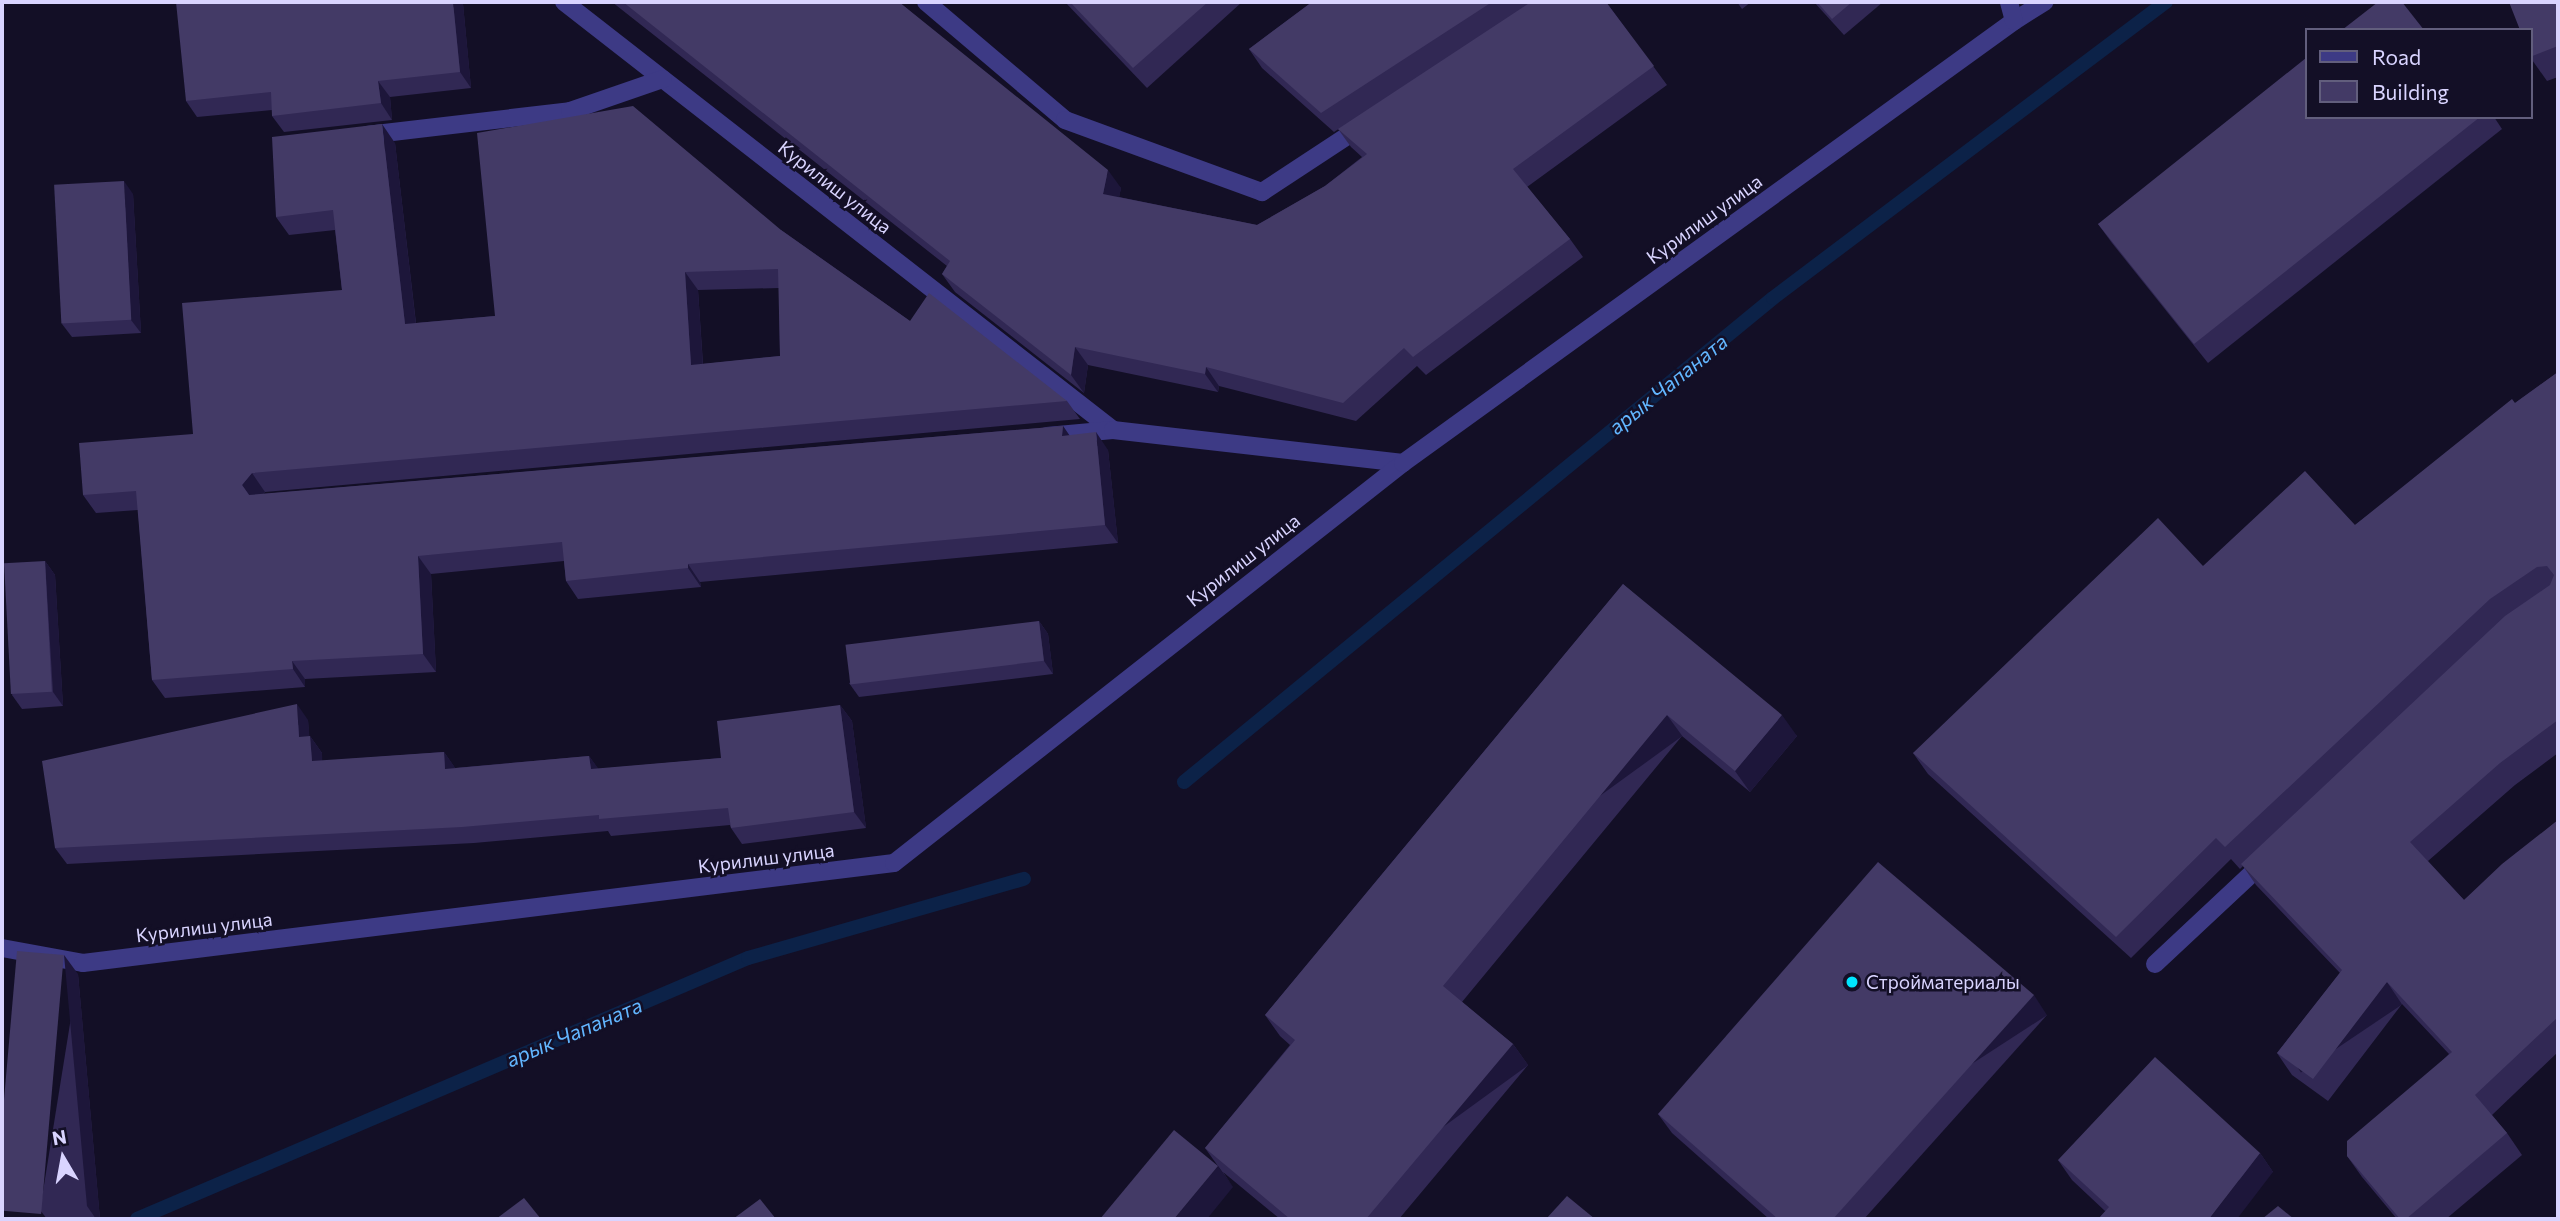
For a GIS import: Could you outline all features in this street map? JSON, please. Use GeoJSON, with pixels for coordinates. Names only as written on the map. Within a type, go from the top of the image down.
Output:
{"type":"FeatureCollection","features":[{"type":"Feature","properties":{"kind":"street","name":"Курилиш улица"},"geometry":{"type":"LineString","coordinates":[[564,2],[1113,430]]}},
{"type":"Feature","properties":{"kind":"street"},"geometry":{"type":"LineString","coordinates":[[926,2],[1065,120],[1262,192],[1378,116]]}},
{"type":"Feature","properties":{"kind":"street"},"geometry":{"type":"LineString","coordinates":[[2009,2],[2014,21]]}},
{"type":"Feature","properties":{"kind":"street","name":"Курилиш улица"},"geometry":{"type":"LineString","coordinates":[[2,948],[83,963],[894,863],[1403,463],[2014,21],[2045,2]]}},
{"type":"Feature","properties":{"kind":"street"},"geometry":{"type":"LineString","coordinates":[[351,136],[570,110],[663,79]]}},
{"type":"Feature","properties":{"kind":"street"},"geometry":{"type":"LineString","coordinates":[[1030,438],[1113,430],[1403,463]]}},
{"type":"Feature","properties":{"kind":"street"},"geometry":{"type":"LineString","coordinates":[[2155,964],[2278,849]]}},
{"type":"Feature","properties":{"kind":"building"},"geometry":{"type":"Polygon","coordinates":[[[176,2],[453,2],[460,72],[378,81],[381,103],[272,116],[271,92],[186,101],[176,2]]]}},
{"type":"Feature","properties":{"kind":"building"},"geometry":{"type":"Polygon","coordinates":[[[623,2],[899,2],[1108,170],[1103,194],[1257,225],[1325,186],[1367,154],[1338,129],[1531,2],[1606,2],[1654,66],[1513,169],[1570,239],[1413,357],[1404,348],[1343,403],[1206,367],[1205,374],[1075,347],[1071,375],[942,274],[950,261],[623,2]]]}},
{"type":"Feature","properties":{"kind":"building"},"geometry":{"type":"Polygon","coordinates":[[[1070,2],[1208,2],[1133,68],[1070,2]]]}},
{"type":"Feature","properties":{"kind":"building"},"geometry":{"type":"Polygon","coordinates":[[[1312,2],[1492,2],[1321,113],[1249,49],[1312,2]]]}},
{"type":"Feature","properties":{"kind":"building"},"geometry":{"type":"Polygon","coordinates":[[[1817,2],[1852,2],[1832,19],[1817,2]]]}},
{"type":"Feature","properties":{"kind":"building"},"geometry":{"type":"Polygon","coordinates":[[[2378,2],[2402,2],[2422,28],[2345,28],[2378,2]]]}},
{"type":"Feature","properties":{"kind":"building"},"geometry":{"type":"Polygon","coordinates":[[[2509,2],[2558,2],[2558,46],[2532,56],[2532,28],[2519,28],[2509,2]]]}},
{"type":"Feature","properties":{"kind":"building"},"geometry":{"type":"Polygon","coordinates":[[[2304,60],[2304,119],[2477,119],[2194,344],[2098,224],[2304,60]]]}},
{"type":"Feature","properties":{"kind":"building"},"geometry":{"type":"Polygon","coordinates":[[[633,106],[781,230],[910,321],[929,293],[1067,401],[252,473],[242,485],[249,495],[1063,426],[1062,436],[1096,432],[1105,525],[688,564],[688,568],[566,581],[562,542],[418,556],[423,654],[292,661],[293,669],[152,680],[136,491],[83,495],[79,443],[193,434],[182,303],[342,290],[333,210],[276,217],[272,137],[382,124],[405,324],[495,316],[477,133],[633,106]],[[778,269],[685,272],[691,365],[780,356],[778,269]]]}},
{"type":"Feature","properties":{"kind":"building"},"geometry":{"type":"Polygon","coordinates":[[[124,181],[131,320],[61,323],[54,185],[124,181]]]}},
{"type":"Feature","properties":{"kind":"building"},"geometry":{"type":"Polygon","coordinates":[[[2558,372],[2558,720],[2500,763],[2410,842],[2464,900],[2502,864],[2558,820],[2558,1017],[2475,1095],[2507,1133],[2406,1219],[2400,1219],[2347,1156],[2347,1141],[2452,1052],[2387,982],[2313,1079],[2277,1053],[2342,970],[2241,864],[2505,616],[2550,585],[2554,575],[2547,566],[2537,567],[2490,599],[2225,847],[2216,838],[2116,937],[1913,753],[2158,518],[2203,566],[2305,471],[2355,525],[2512,399],[2515,403],[2558,372]]]}},
{"type":"Feature","properties":{"kind":"building"},"geometry":{"type":"Polygon","coordinates":[[[45,561],[52,692],[11,694],[4,563],[45,561]]]}},
{"type":"Feature","properties":{"kind":"building"},"geometry":{"type":"Polygon","coordinates":[[[1623,584],[1782,715],[1735,771],[1667,715],[1443,986],[1513,1044],[1366,1219],[1290,1219],[1205,1148],[1295,1040],[1265,1015],[1623,584]]]}},
{"type":"Feature","properties":{"kind":"building"},"geometry":{"type":"Polygon","coordinates":[[[1039,621],[1044,661],[850,684],[845,645],[1039,621]]]}},
{"type":"Feature","properties":{"kind":"building"},"geometry":{"type":"Polygon","coordinates":[[[297,704],[299,737],[310,736],[312,761],[444,752],[445,769],[589,756],[591,769],[721,758],[717,721],[840,705],[854,812],[731,828],[728,808],[599,819],[599,815],[462,827],[55,848],[42,761],[297,704]]]}},
{"type":"Feature","properties":{"kind":"building"},"geometry":{"type":"Polygon","coordinates":[[[1878,862],[2034,995],[1833,1219],[1778,1219],[1658,1114],[1878,862]]]}},
{"type":"Feature","properties":{"kind":"building"},"geometry":{"type":"Polygon","coordinates":[[[17,951],[64,955],[41,1214],[2,1211],[2,1122],[17,951]]]}},
{"type":"Feature","properties":{"kind":"building"},"geometry":{"type":"Polygon","coordinates":[[[2155,1057],[2260,1153],[2209,1219],[2098,1219],[2109,1207],[2058,1160],[2155,1057]]]}},
{"type":"Feature","properties":{"kind":"building"},"geometry":{"type":"Polygon","coordinates":[[[1174,1130],[1218,1166],[1174,1219],[1100,1219],[1174,1130]]]}},
{"type":"Feature","properties":{"kind":"building"},"geometry":{"type":"Polygon","coordinates":[[[1567,1196],[1595,1219],[1546,1219],[1567,1196]]]}},
{"type":"Feature","properties":{"kind":"building"},"geometry":{"type":"Polygon","coordinates":[[[524,1198],[541,1219],[496,1219],[524,1198]]]}},
{"type":"Feature","properties":{"kind":"building"},"geometry":{"type":"Polygon","coordinates":[[[760,1199],[776,1219],[733,1219],[760,1199]]]}},
{"type":"Feature","properties":{"kind":"building"},"geometry":{"type":"Polygon","coordinates":[[[2278,1206],[2294,1219],[2262,1219],[2278,1206]]]}},
{"type":"Feature","properties":{"kind":"waterway","name":"арык Чапаната"},"geometry":{"type":"LineString","coordinates":[[1184,782],[1773,298],[2166,2]]}},
{"type":"Feature","properties":{"kind":"waterway","name":"арык Чапаната"},"geometry":{"type":"LineString","coordinates":[[137,1219],[748,958],[1024,879]]}},
{"type":"Feature","properties":{"kind":"place","name":"Стройматериалы"},"geometry":{"type":"Point","coordinates":[1852,982]}}]}
